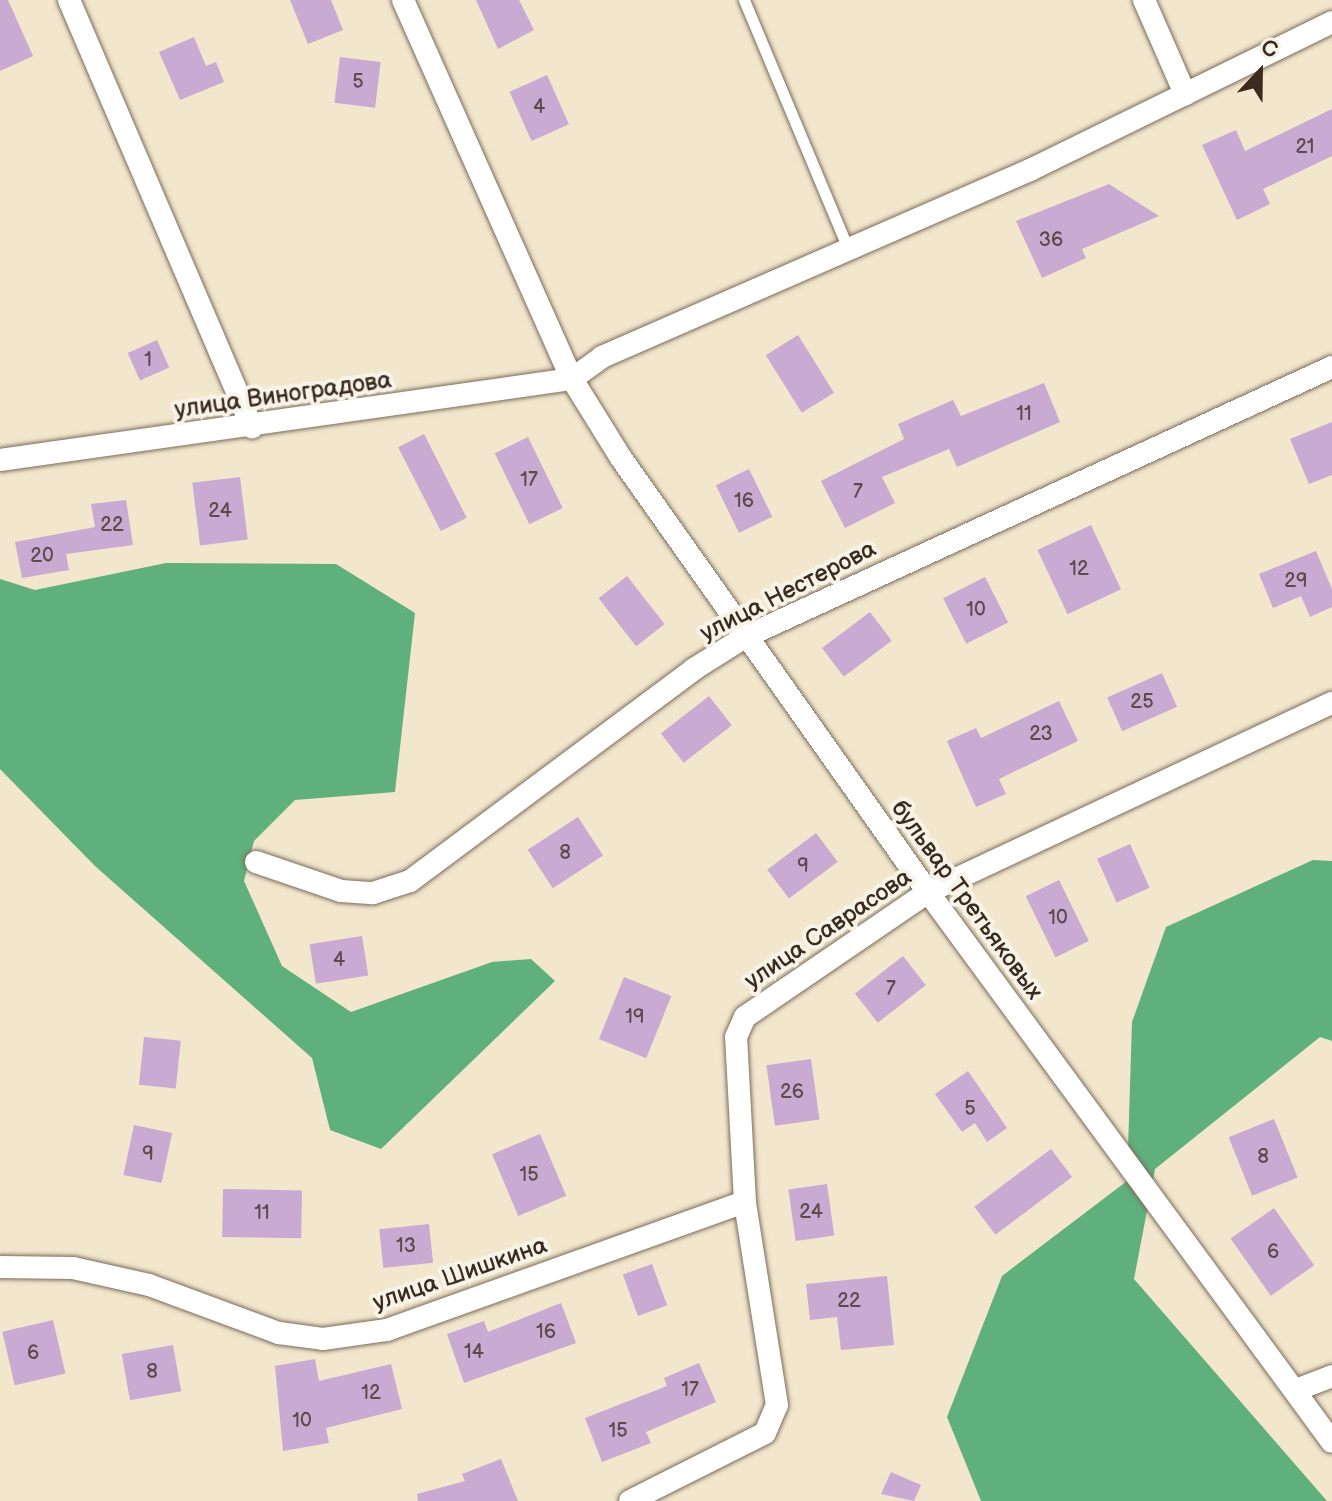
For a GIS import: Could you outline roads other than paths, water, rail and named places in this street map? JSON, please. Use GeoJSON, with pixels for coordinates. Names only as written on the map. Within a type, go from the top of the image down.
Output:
{"type":"FeatureCollection","features":[{"type":"Feature","properties":{"kind":"street"},"geometry":{"type":"LineString","coordinates":[[69,0],[252,427]]}},
{"type":"Feature","properties":{"kind":"street","name":"бульвар Третьяковых"},"geometry":{"type":"LineString","coordinates":[[403,0],[572,379],[745,637],[1332,1442]]}},
{"type":"Feature","properties":{"kind":"street"},"geometry":{"type":"LineString","coordinates":[[1144,0],[1185,94]]}},
{"type":"Feature","properties":{"kind":"street"},"geometry":{"type":"LineString","coordinates":[[572,379],[602,357],[848,249],[1185,94],[1332,22]]}},
{"type":"Feature","properties":{"kind":"street","name":"улица Нестерова"},"geometry":{"type":"LineString","coordinates":[[256,862],[341,891],[373,893],[410,881],[694,669],[745,637],[1332,367]]}},
{"type":"Feature","properties":{"kind":"street","name":"улица Виноградова"},"geometry":{"type":"LineString","coordinates":[[0,460],[252,427],[572,379]]}},
{"type":"Feature","properties":{"kind":"street","name":"улица Саврасова"},"geometry":{"type":"LineString","coordinates":[[630,1501],[765,1433],[777,1405],[745,1202],[736,1037],[745,1017],[928,892],[1332,703]]}},
{"type":"Feature","properties":{"kind":"street","name":"улица Шишкина"},"geometry":{"type":"LineString","coordinates":[[0,1267],[73,1268],[134,1282],[279,1333],[323,1339],[387,1330],[745,1202]]}},
{"type":"Feature","properties":{"kind":"street"},"geometry":{"type":"LineString","coordinates":[[1296,1390],[1332,1376]]}},
{"type":"Feature","properties":{"kind":"lane"},"geometry":{"type":"LineString","coordinates":[[744,0],[848,249]]}}]}
